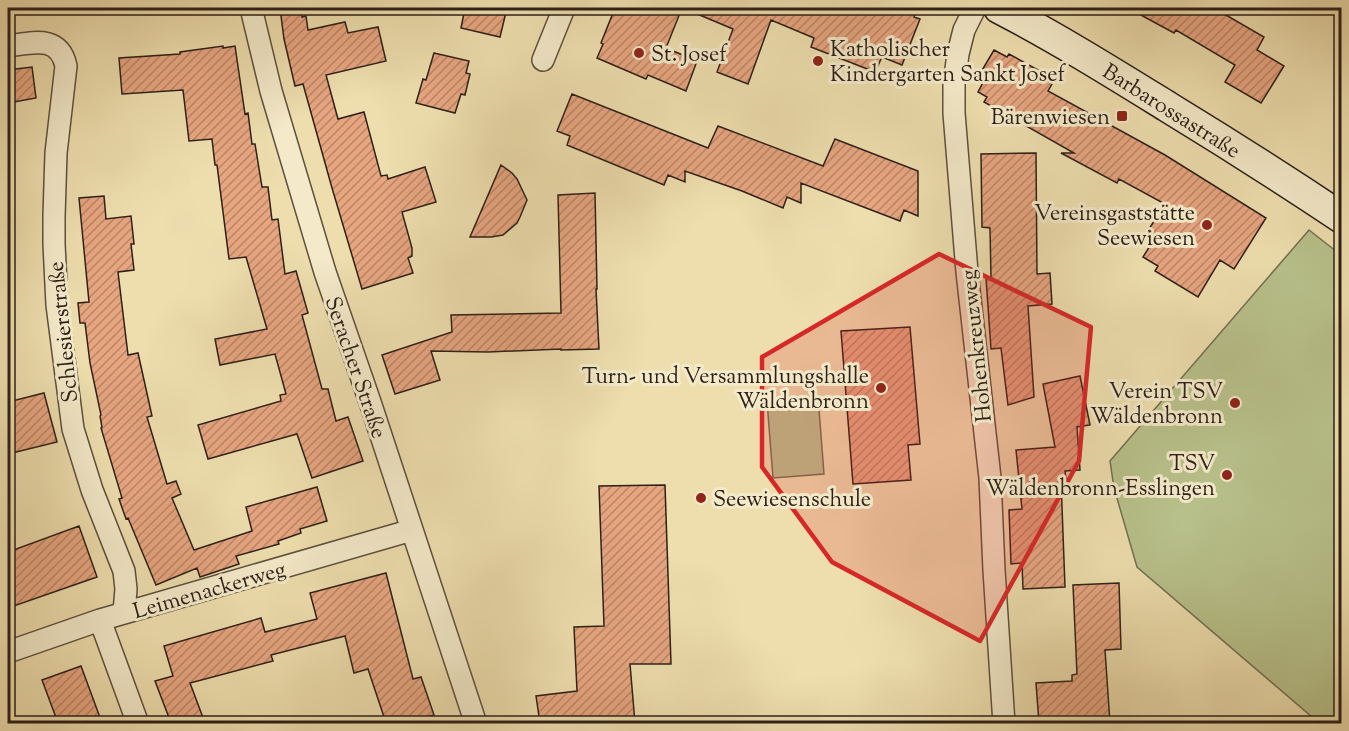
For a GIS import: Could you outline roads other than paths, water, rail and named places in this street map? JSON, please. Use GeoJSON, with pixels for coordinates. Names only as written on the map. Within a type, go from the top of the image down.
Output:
{"type":"FeatureCollection","features":[{"type":"Feature","properties":{"kind":"street","name":"Seracher Straße"},"geometry":{"type":"LineString","coordinates":[[251,8],[271,92],[311,228],[476,723]]}},
{"type":"Feature","properties":{"kind":"street"},"geometry":{"type":"LineString","coordinates":[[543,60],[564,8]]}},
{"type":"Feature","properties":{"kind":"street","name":"Hohenkreuzweg"},"geometry":{"type":"LineString","coordinates":[[975,8],[964,30],[958,54],[954,84],[955,121],[967,272],[990,478],[1004,723]]}},
{"type":"Feature","properties":{"kind":"street","name":"Barbarossastraße"},"geometry":{"type":"LineString","coordinates":[[999,8],[1072,48],[1152,97],[1341,218]]}},
{"type":"Feature","properties":{"kind":"street","name":"Schlesierstraße"},"geometry":{"type":"LineString","coordinates":[[8,46],[47,43],[60,51],[66,66],[57,153],[54,244],[57,305],[70,412],[79,451],[92,490],[124,571],[126,589],[124,612]]}},
{"type":"Feature","properties":{"kind":"street","name":"Leimenackerweg"},"geometry":{"type":"LineString","coordinates":[[8,652],[124,612],[412,530]]}},
{"type":"Feature","properties":{"kind":"street"},"geometry":{"type":"LineString","coordinates":[[100,620],[138,723]]}},
{"type":"Feature","properties":{"kind":"place","name":"St. Josef"},"geometry":{"type":"Point","coordinates":[639,53]}},
{"type":"Feature","properties":{"kind":"place","name":"Katholischer Kindergarten Sankt Josef"},"geometry":{"type":"Point","coordinates":[818,61]}},
{"type":"Feature","properties":{"kind":"place","name":"Bärenwiesen"},"geometry":{"type":"Point","coordinates":[1122,116]}},
{"type":"Feature","properties":{"kind":"place","name":"Vereinsgaststätte Seewiesen"},"geometry":{"type":"Point","coordinates":[1207,225]}},
{"type":"Feature","properties":{"kind":"place","name":"Turn- und Versammlungshalle Wäldenbronn"},"geometry":{"type":"Point","coordinates":[881,388]}},
{"type":"Feature","properties":{"kind":"place","name":"Verein TSV Wäldenbronn"},"geometry":{"type":"Point","coordinates":[1235,403]}},
{"type":"Feature","properties":{"kind":"place","name":"TSV Wäldenbronn-Esslingen"},"geometry":{"type":"Point","coordinates":[1227,475]}},
{"type":"Feature","properties":{"kind":"place","name":"Seewiesenschule"},"geometry":{"type":"Point","coordinates":[701,498]}}]}
